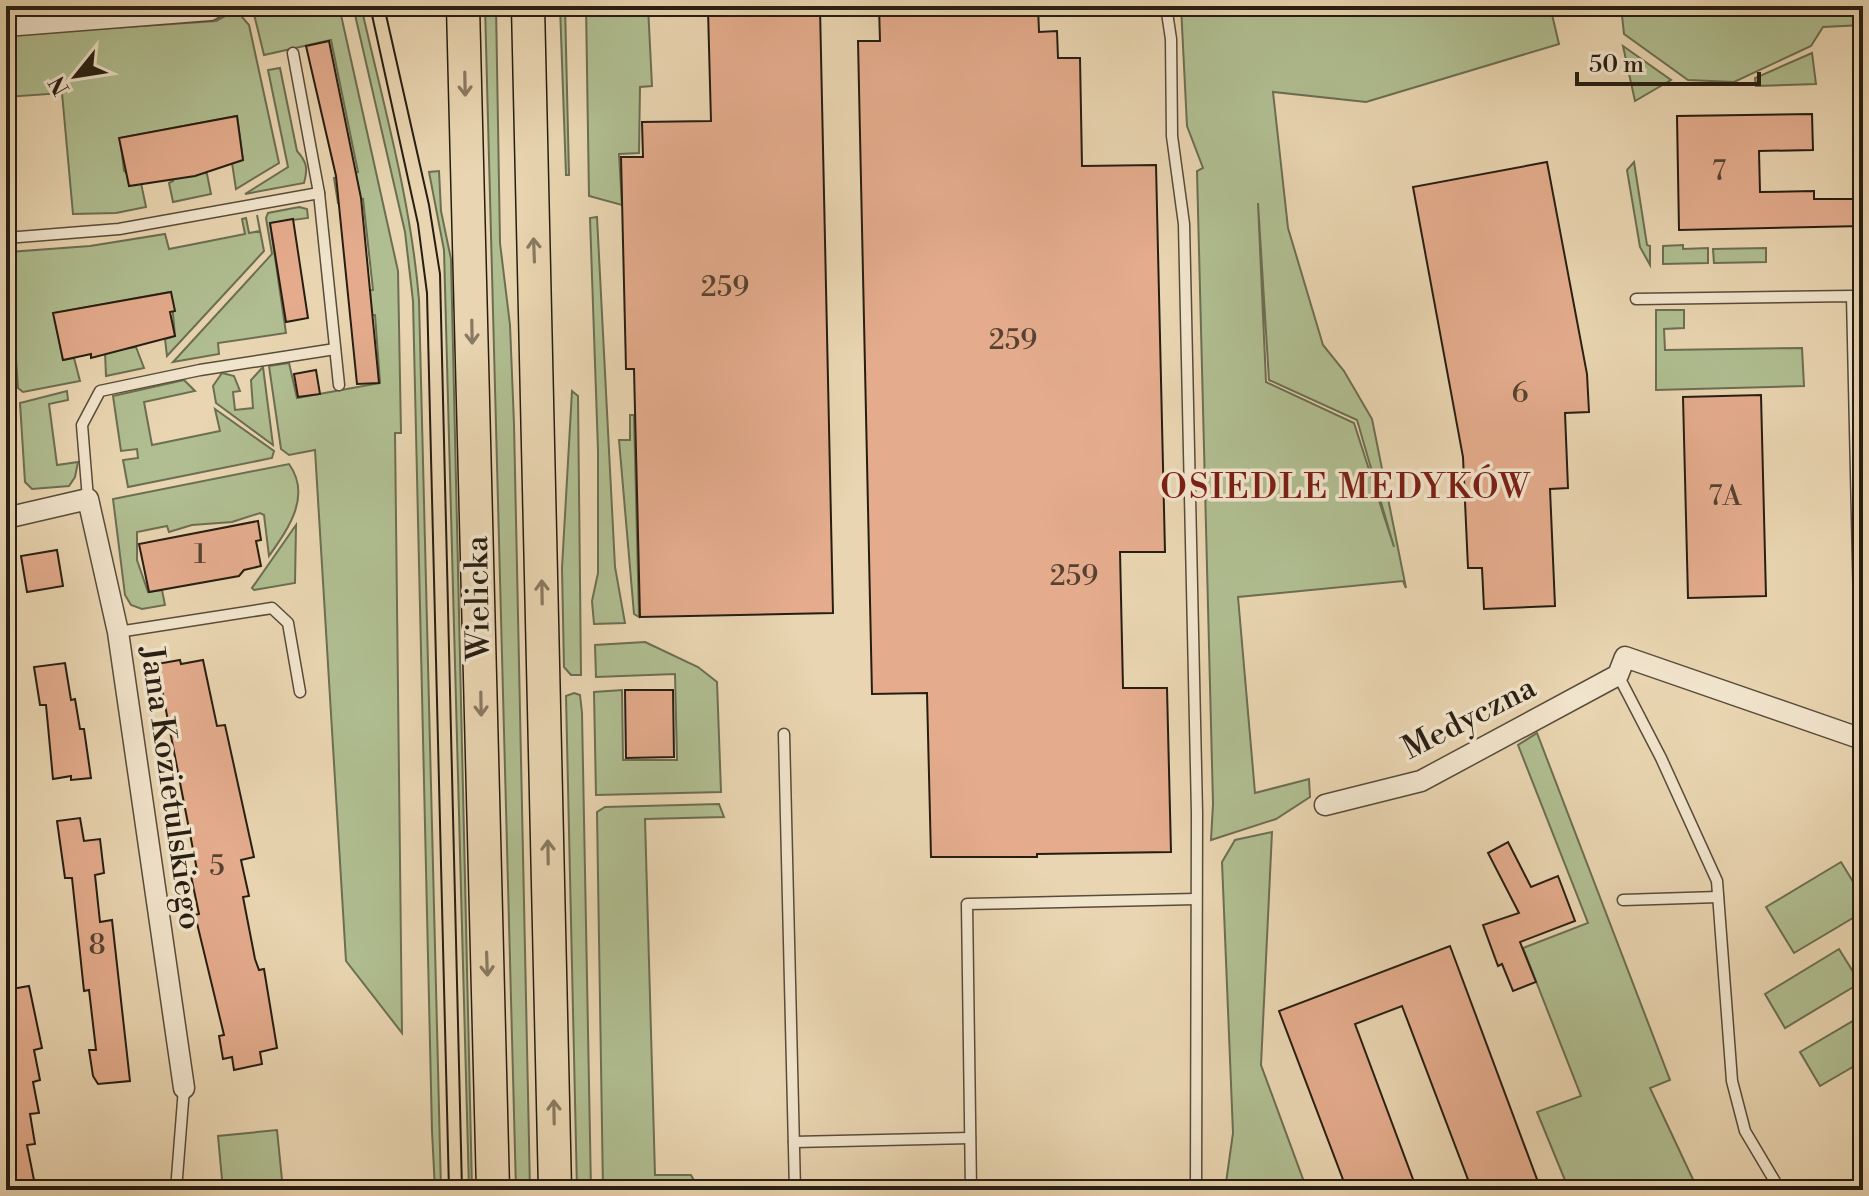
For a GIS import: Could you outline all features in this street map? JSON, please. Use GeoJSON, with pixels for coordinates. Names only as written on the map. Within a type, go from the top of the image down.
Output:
{"type":"FeatureCollection","features":[{"type":"Feature","properties":{"kind":"main road","name":"Wielicka"},"geometry":{"type":"LineString","coordinates":[[463,6],[493,1190]]}},
{"type":"Feature","properties":{"kind":"main road","name":"Wielicka"},"geometry":{"type":"LineString","coordinates":[[530,10],[555,1190]]}},
{"type":"Feature","properties":{"kind":"street"},"geometry":{"type":"LineString","coordinates":[[9,19],[210,10],[217,6]]}},
{"type":"Feature","properties":{"kind":"street"},"geometry":{"type":"LineString","coordinates":[[6,518],[88,499]]}},
{"type":"Feature","properties":{"kind":"street","name":"Jana Kozietulskiego"},"geometry":{"type":"LineString","coordinates":[[88,499],[118,632],[184,1088]]}},
{"type":"Feature","properties":{"kind":"street"},"geometry":{"type":"LineString","coordinates":[[1621,666],[1862,741]]}},
{"type":"Feature","properties":{"kind":"street","name":"Medyczna"},"geometry":{"type":"LineString","coordinates":[[1325,805],[1421,781],[1621,666]]}},
{"type":"Feature","properties":{"kind":"lane"},"geometry":{"type":"LineString","coordinates":[[1166,6],[1171,39],[1172,136],[1184,224],[1196,899],[1196,1190]]}},
{"type":"Feature","properties":{"kind":"lane"},"geometry":{"type":"LineString","coordinates":[[293,53],[319,193],[339,385]]}},
{"type":"Feature","properties":{"kind":"lane"},"geometry":{"type":"LineString","coordinates":[[6,238],[119,229],[319,193]]}},
{"type":"Feature","properties":{"kind":"lane"},"geometry":{"type":"LineString","coordinates":[[1636,299],[1852,296],[1862,741]]}},
{"type":"Feature","properties":{"kind":"lane"},"geometry":{"type":"LineString","coordinates":[[88,499],[82,425],[100,391],[200,370],[335,349]]}},
{"type":"Feature","properties":{"kind":"lane"},"geometry":{"type":"LineString","coordinates":[[118,632],[272,608],[288,623],[300,692]]}},
{"type":"Feature","properties":{"kind":"lane"},"geometry":{"type":"LineString","coordinates":[[1621,666],[1717,881],[1732,1081],[1745,1131],[1780,1190]]}},
{"type":"Feature","properties":{"kind":"lane"},"geometry":{"type":"LineString","coordinates":[[784,734],[795,1190]]}},
{"type":"Feature","properties":{"kind":"lane"},"geometry":{"type":"LineString","coordinates":[[1623,900],[1718,897]]}},
{"type":"Feature","properties":{"kind":"lane"},"geometry":{"type":"LineString","coordinates":[[971,1190],[967,904],[1196,899]]}},
{"type":"Feature","properties":{"kind":"lane"},"geometry":{"type":"LineString","coordinates":[[176,1190],[184,1088]]}},
{"type":"Feature","properties":{"kind":"lane"},"geometry":{"type":"LineString","coordinates":[[794,1142],[970,1138]]}},
{"type":"Feature","properties":{"kind":"green space"},"geometry":{"type":"Polygon","coordinates":[[[252,6],[339,6],[398,271],[401,433],[395,433],[402,1033],[346,961],[315,450],[289,455],[281,449],[269,366],[289,363],[297,398],[380,383],[375,315],[352,317],[350,293],[373,290],[363,199],[338,203],[334,178],[358,172],[331,40],[264,55],[252,6]]]}},
{"type":"Feature","properties":{"kind":"green space"},"geometry":{"type":"Polygon","coordinates":[[[353,6],[361,6],[395,152],[410,226],[419,300],[441,1190],[435,1190],[432,1131],[413,301],[405,232],[353,6]]]}},
{"type":"Feature","properties":{"kind":"green space"},"geometry":{"type":"Polygon","coordinates":[[[485,6],[496,6],[500,243],[510,325],[514,424],[530,1190],[516,1190],[485,6]]]}},
{"type":"Feature","properties":{"kind":"green space"},"geometry":{"type":"Polygon","coordinates":[[[560,6],[565,6],[569,175],[566,175],[560,6]]]}},
{"type":"Feature","properties":{"kind":"green space"},"geometry":{"type":"Polygon","coordinates":[[[586,6],[648,6],[652,86],[640,87],[639,153],[619,154],[622,205],[589,196],[586,6]]]}},
{"type":"Feature","properties":{"kind":"green space"},"geometry":{"type":"Polygon","coordinates":[[[1181,6],[1550,6],[1559,44],[1366,102],[1273,92],[1288,228],[1323,345],[1344,371],[1372,419],[1406,588],[1403,581],[1238,597],[1255,793],[1309,779],[1310,797],[1276,819],[1211,840],[1213,804],[1197,171],[1203,168],[1187,126],[1181,6]],[[1258,203],[1266,382],[1354,423],[1394,547],[1357,420],[1269,380],[1258,203]]]}},
{"type":"Feature","properties":{"kind":"green space"},"geometry":{"type":"Polygon","coordinates":[[[1621,6],[1863,6],[1863,25],[1823,27],[1811,46],[1734,82],[1688,80],[1624,34],[1621,6]]]}},
{"type":"Feature","properties":{"kind":"green space"},"geometry":{"type":"Polygon","coordinates":[[[236,10],[249,25],[279,163],[236,189],[232,163],[243,160],[237,116],[120,138],[124,171],[141,183],[146,207],[116,213],[73,214],[62,93],[6,97],[6,35],[216,21],[236,10]]]}},
{"type":"Feature","properties":{"kind":"green space"},"geometry":{"type":"Polygon","coordinates":[[[1623,46],[1671,80],[1635,101],[1623,46]]]}},
{"type":"Feature","properties":{"kind":"green space"},"geometry":{"type":"Polygon","coordinates":[[[1812,53],[1816,84],[1756,86],[1755,78],[1812,53]]]}},
{"type":"Feature","properties":{"kind":"green space"},"geometry":{"type":"Polygon","coordinates":[[[280,68],[297,151],[306,166],[304,183],[245,194],[288,167],[268,70],[280,68]]]}},
{"type":"Feature","properties":{"kind":"green space"},"geometry":{"type":"Polygon","coordinates":[[[1634,162],[1647,245],[1650,246],[1650,265],[1640,247],[1627,170],[1634,162]]]}},
{"type":"Feature","properties":{"kind":"green space"},"geometry":{"type":"Polygon","coordinates":[[[202,171],[207,174],[211,194],[173,202],[169,183],[173,181],[172,177],[202,171]]]}},
{"type":"Feature","properties":{"kind":"green space"},"geometry":{"type":"Polygon","coordinates":[[[439,171],[441,211],[451,259],[472,1190],[469,1190],[444,250],[429,172],[439,171]]]}},
{"type":"Feature","properties":{"kind":"green space"},"geometry":{"type":"Polygon","coordinates":[[[299,207],[307,209],[308,218],[270,223],[286,333],[218,343],[219,354],[173,362],[272,254],[266,218],[268,213],[299,207]]]}},
{"type":"Feature","properties":{"kind":"green space"},"geometry":{"type":"Polygon","coordinates":[[[257,215],[264,251],[167,356],[165,339],[175,336],[171,292],[54,313],[63,360],[74,358],[80,381],[23,392],[18,388],[11,285],[16,284],[14,263],[10,263],[9,252],[90,246],[165,234],[169,249],[245,234],[242,219],[246,218],[249,233],[260,231],[257,215]]]}},
{"type":"Feature","properties":{"kind":"green space"},"geometry":{"type":"Polygon","coordinates":[[[597,217],[615,567],[625,623],[594,624],[592,601],[598,573],[598,450],[590,218],[597,217]]]}},
{"type":"Feature","properties":{"kind":"green space"},"geometry":{"type":"Polygon","coordinates":[[[1683,245],[1683,249],[1708,248],[1708,263],[1663,264],[1663,246],[1683,245]]]}},
{"type":"Feature","properties":{"kind":"green space"},"geometry":{"type":"Polygon","coordinates":[[[1766,248],[1766,262],[1714,263],[1713,249],[1766,248]]]}},
{"type":"Feature","properties":{"kind":"green space"},"geometry":{"type":"Polygon","coordinates":[[[1656,310],[1684,310],[1684,328],[1664,329],[1665,350],[1802,348],[1804,386],[1656,390],[1656,310]]]}},
{"type":"Feature","properties":{"kind":"green space"},"geometry":{"type":"Polygon","coordinates":[[[136,347],[144,368],[106,376],[105,352],[136,347]]]}},
{"type":"Feature","properties":{"kind":"green space"},"geometry":{"type":"Polygon","coordinates":[[[263,367],[273,445],[216,403],[213,386],[222,373],[234,376],[240,391],[233,392],[235,410],[253,408],[251,380],[263,367]]]}},
{"type":"Feature","properties":{"kind":"green space"},"geometry":{"type":"Polygon","coordinates":[[[184,380],[195,391],[144,402],[152,445],[220,431],[215,409],[274,451],[272,458],[128,487],[123,460],[138,458],[137,449],[121,451],[113,396],[184,380]]]}},
{"type":"Feature","properties":{"kind":"green space"},"geometry":{"type":"Polygon","coordinates":[[[67,391],[68,400],[49,404],[57,465],[78,462],[75,477],[69,486],[32,489],[25,482],[20,403],[67,391]]]}},
{"type":"Feature","properties":{"kind":"green space"},"geometry":{"type":"Polygon","coordinates":[[[572,391],[578,396],[581,675],[571,675],[564,667],[562,568],[572,391]]]}},
{"type":"Feature","properties":{"kind":"green space"},"geometry":{"type":"Polygon","coordinates":[[[630,415],[634,415],[639,617],[634,614],[619,440],[630,440],[630,415]]]}},
{"type":"Feature","properties":{"kind":"green space"},"geometry":{"type":"Polygon","coordinates":[[[289,464],[296,476],[298,500],[290,523],[269,556],[264,515],[260,513],[232,522],[192,525],[169,532],[167,526],[137,532],[137,560],[148,592],[162,590],[165,605],[142,609],[131,605],[125,595],[113,499],[289,464]]]}},
{"type":"Feature","properties":{"kind":"green space"},"geometry":{"type":"Polygon","coordinates":[[[296,525],[295,583],[254,590],[252,588],[296,525]]]}},
{"type":"Feature","properties":{"kind":"green space"},"geometry":{"type":"Polygon","coordinates":[[[645,642],[698,667],[717,682],[721,792],[596,795],[594,692],[622,690],[623,760],[677,760],[675,674],[596,677],[595,645],[645,642]]]}},
{"type":"Feature","properties":{"kind":"green space"},"geometry":{"type":"Polygon","coordinates":[[[574,693],[580,695],[582,713],[591,1190],[577,1190],[566,696],[574,693]]]}},
{"type":"Feature","properties":{"kind":"green space"},"geometry":{"type":"Polygon","coordinates":[[[1537,733],[1670,1080],[1650,1088],[1698,1190],[1569,1190],[1537,1112],[1581,1096],[1523,948],[1588,923],[1518,745],[1537,733]]]}},
{"type":"Feature","properties":{"kind":"green space"},"geometry":{"type":"Polygon","coordinates":[[[719,804],[724,817],[645,819],[655,1175],[691,1175],[699,1190],[603,1190],[597,812],[605,807],[719,804]]]}},
{"type":"Feature","properties":{"kind":"green space"},"geometry":{"type":"Polygon","coordinates":[[[11,825],[16,857],[13,890],[6,892],[6,826],[11,825]]]}},
{"type":"Feature","properties":{"kind":"green space"},"geometry":{"type":"Polygon","coordinates":[[[1272,832],[1261,1065],[1307,1190],[1225,1190],[1233,1133],[1222,862],[1235,840],[1272,832]]]}},
{"type":"Feature","properties":{"kind":"green space"},"geometry":{"type":"Polygon","coordinates":[[[1841,862],[1863,898],[1863,912],[1794,953],[1766,907],[1841,862]]]}},
{"type":"Feature","properties":{"kind":"green space"},"geometry":{"type":"Polygon","coordinates":[[[1839,949],[1860,983],[1785,1028],[1765,994],[1839,949]]]}},
{"type":"Feature","properties":{"kind":"green space"},"geometry":{"type":"Polygon","coordinates":[[[1863,1015],[1863,1061],[1820,1086],[1800,1052],[1863,1015]]]}},
{"type":"Feature","properties":{"kind":"green space"},"geometry":{"type":"Polygon","coordinates":[[[277,1130],[283,1190],[223,1190],[218,1136],[277,1130]]]}},
{"type":"Feature","properties":{"kind":"building"},"geometry":{"type":"Polygon","coordinates":[[[879,6],[1038,6],[1039,32],[1057,31],[1058,58],[1080,58],[1082,166],[1156,165],[1165,552],[1120,552],[1123,688],[1167,688],[1171,852],[931,857],[927,693],[872,694],[858,41],[880,41],[879,6]]]}},
{"type":"Feature","properties":{"kind":"building"},"geometry":{"type":"Polygon","coordinates":[[[820,8],[833,613],[640,617],[634,369],[626,369],[621,157],[643,157],[642,122],[711,121],[708,10],[820,8]]]}},
{"type":"Feature","properties":{"kind":"building"},"geometry":{"type":"Polygon","coordinates":[[[329,41],[361,198],[379,383],[357,384],[336,176],[306,46],[329,41]]]}},
{"type":"Feature","properties":{"kind":"building"},"geometry":{"type":"Polygon","coordinates":[[[1812,114],[1813,150],[1759,151],[1760,192],[1814,191],[1814,199],[1863,199],[1863,226],[1679,230],[1677,116],[1812,114]]]}},
{"type":"Feature","properties":{"kind":"building"},"geometry":{"type":"Polygon","coordinates":[[[237,116],[243,160],[195,176],[129,186],[119,138],[237,116]]]}},
{"type":"Feature","properties":{"kind":"building"},"geometry":{"type":"Polygon","coordinates":[[[1547,162],[1587,374],[1589,412],[1565,413],[1568,488],[1550,489],[1555,606],[1484,609],[1482,568],[1468,568],[1463,457],[1413,187],[1547,162]]]}},
{"type":"Feature","properties":{"kind":"building"},"geometry":{"type":"Polygon","coordinates":[[[293,219],[308,318],[286,322],[270,223],[293,219]]]}},
{"type":"Feature","properties":{"kind":"building"},"geometry":{"type":"Polygon","coordinates":[[[171,292],[175,311],[170,312],[175,336],[91,358],[91,354],[63,360],[53,313],[171,292]]]}},
{"type":"Feature","properties":{"kind":"building"},"geometry":{"type":"Polygon","coordinates":[[[316,370],[320,394],[298,397],[294,374],[316,370]]]}},
{"type":"Feature","properties":{"kind":"building"},"geometry":{"type":"Polygon","coordinates":[[[1761,395],[1766,596],[1688,598],[1683,397],[1761,395]]]}},
{"type":"Feature","properties":{"kind":"building"},"geometry":{"type":"Polygon","coordinates":[[[258,521],[261,540],[256,541],[261,566],[244,570],[239,576],[149,592],[139,544],[258,521]]]}},
{"type":"Feature","properties":{"kind":"building"},"geometry":{"type":"Polygon","coordinates":[[[57,550],[63,586],[27,592],[21,556],[57,550]]]}},
{"type":"Feature","properties":{"kind":"building"},"geometry":{"type":"Polygon","coordinates":[[[180,660],[181,664],[203,660],[217,726],[225,725],[254,857],[241,860],[249,896],[243,897],[255,959],[259,970],[264,969],[277,1048],[260,1052],[262,1064],[234,1070],[232,1057],[223,1059],[219,1036],[224,1035],[195,915],[199,914],[190,871],[197,870],[157,664],[180,660]]]}},
{"type":"Feature","properties":{"kind":"building"},"geometry":{"type":"Polygon","coordinates":[[[65,663],[71,700],[75,699],[80,729],[84,729],[91,778],[71,780],[71,776],[53,779],[46,705],[40,705],[34,667],[65,663]]]}},
{"type":"Feature","properties":{"kind":"building"},"geometry":{"type":"Polygon","coordinates":[[[625,690],[673,690],[674,757],[626,758],[625,690]]]}},
{"type":"Feature","properties":{"kind":"building"},"geometry":{"type":"Polygon","coordinates":[[[80,818],[84,841],[100,839],[104,873],[95,875],[100,922],[112,920],[130,1081],[98,1084],[93,1076],[89,1050],[96,1050],[89,990],[84,991],[72,878],[65,878],[57,821],[80,818]]]}},
{"type":"Feature","properties":{"kind":"building"},"geometry":{"type":"Polygon","coordinates":[[[1508,842],[1531,887],[1558,876],[1575,921],[1520,942],[1536,982],[1513,991],[1502,964],[1498,966],[1483,925],[1519,913],[1488,853],[1508,842]]]}},
{"type":"Feature","properties":{"kind":"building"},"geometry":{"type":"Polygon","coordinates":[[[1450,946],[1541,1190],[1472,1190],[1402,1006],[1355,1024],[1417,1190],[1347,1190],[1279,1011],[1450,946]]]}},
{"type":"Feature","properties":{"kind":"building"},"geometry":{"type":"Polygon","coordinates":[[[29,986],[42,1048],[34,1050],[40,1080],[33,1082],[39,1113],[30,1114],[35,1144],[27,1145],[36,1190],[6,1190],[6,990],[29,986]]]}},
{"type":"Feature","properties":{"kind":"tram line"},"geometry":{"type":"LineString","coordinates":[[370,6],[418,224],[427,293],[449,1190]]}},
{"type":"Feature","properties":{"kind":"tram line"},"geometry":{"type":"LineString","coordinates":[[384,6],[429,205],[440,274],[462,1190]]}},
{"type":"Feature","properties":{"kind":"district","name":"OSIEDLE MEDYKÓW"},"geometry":{"type":"Point","coordinates":[1346,488]}}]}
